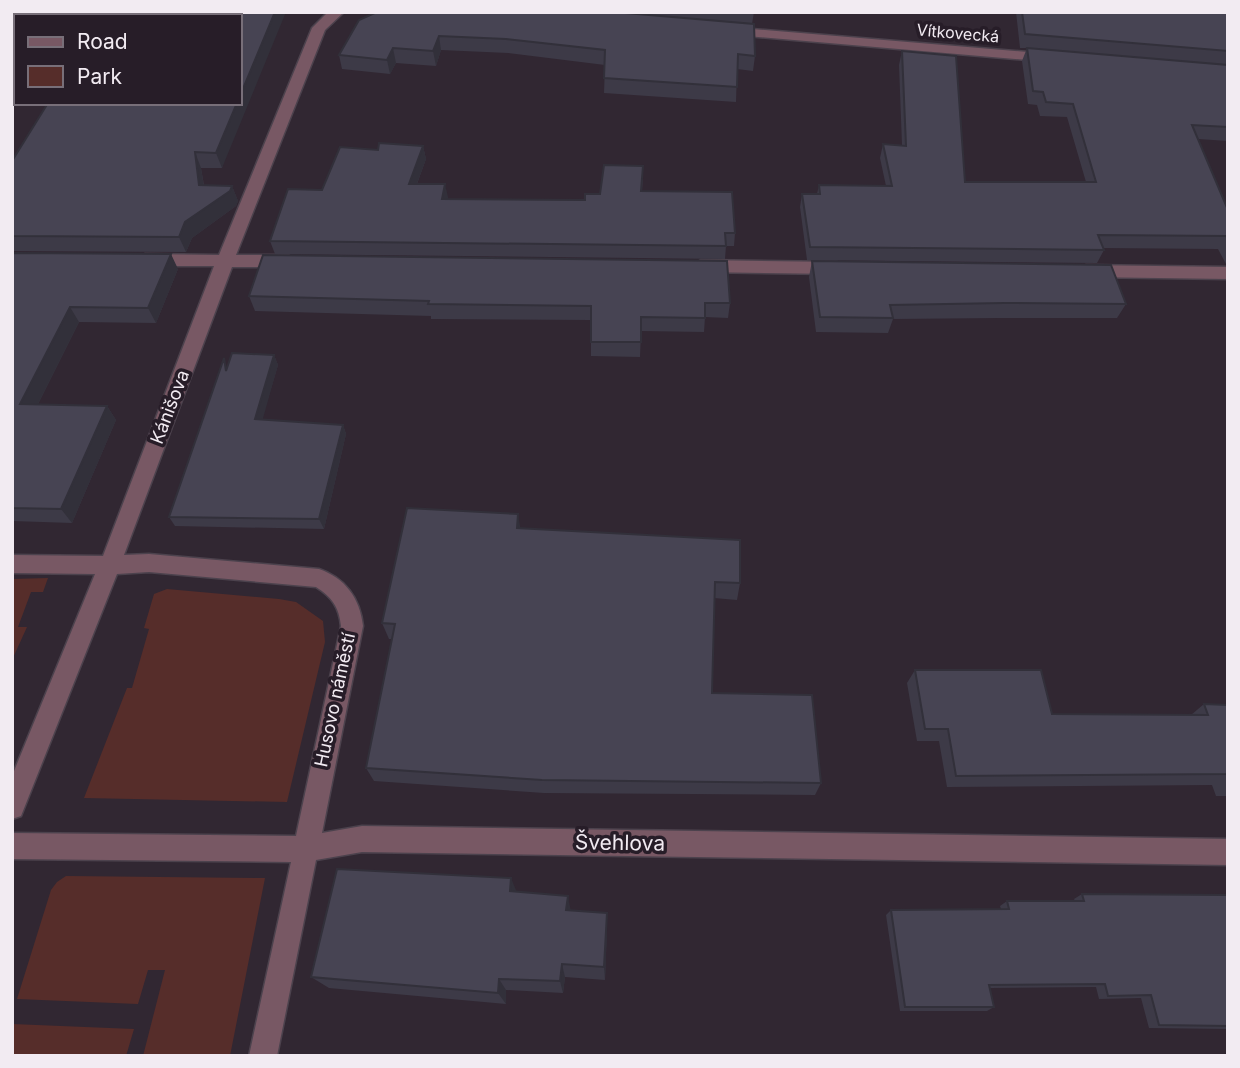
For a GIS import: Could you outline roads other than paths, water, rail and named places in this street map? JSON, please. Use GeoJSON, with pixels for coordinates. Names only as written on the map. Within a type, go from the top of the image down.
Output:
{"type":"FeatureCollection","features":[{"type":"Feature","properties":{"kind":"street","name":"Kánišova"},"geometry":{"type":"LineString","coordinates":[[12,807],[319,28],[337,12]]}},
{"type":"Feature","properties":{"kind":"street","name":"Vítkovecká"},"geometry":{"type":"LineString","coordinates":[[709,30],[1064,59]]}},
{"type":"Feature","properties":{"kind":"street"},"geometry":{"type":"LineString","coordinates":[[124,260],[310,261]]}},
{"type":"Feature","properties":{"kind":"street"},"geometry":{"type":"LineString","coordinates":[[685,266],[852,268]]}},
{"type":"Feature","properties":{"kind":"street"},"geometry":{"type":"LineString","coordinates":[[1075,271],[1228,273]]}},
{"type":"Feature","properties":{"kind":"street","name":"Husovo náměstí"},"geometry":{"type":"LineString","coordinates":[[12,564],[149,563],[319,578],[337,587],[351,611],[352,626],[263,1056]]}},
{"type":"Feature","properties":{"kind":"street","name":"Švehlova"},"geometry":{"type":"LineString","coordinates":[[12,846],[305,849],[362,839],[1228,852]]}}]}
